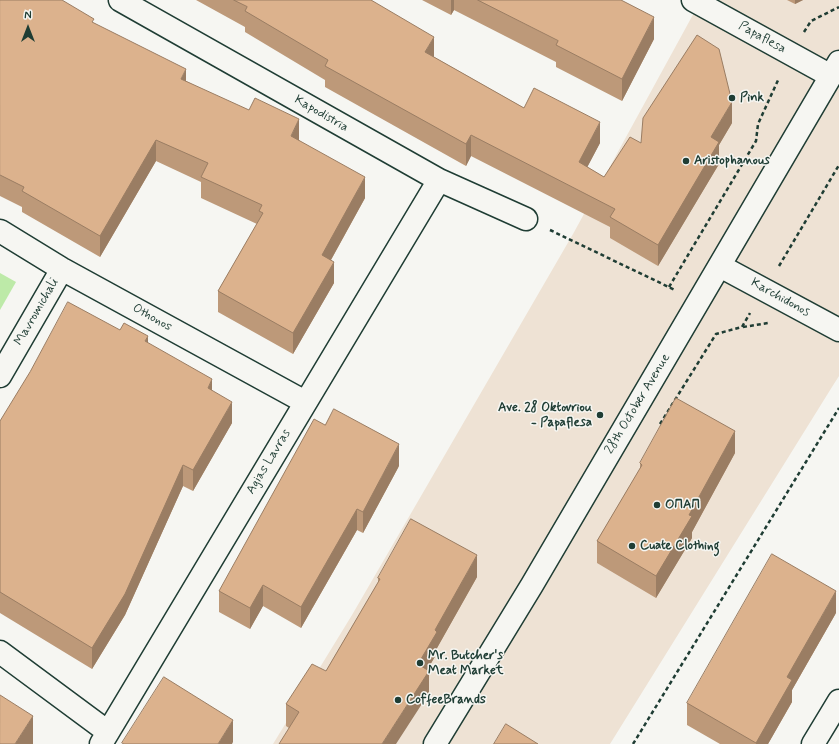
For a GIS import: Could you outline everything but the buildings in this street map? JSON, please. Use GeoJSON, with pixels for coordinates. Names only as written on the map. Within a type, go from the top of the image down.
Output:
{"type":"FeatureCollection","features":[{"type":"Feature","properties":{"kind":"street","name":"Kapodistria"},"geometry":{"type":"LineString","coordinates":[[120,0],[439,180],[526,219]]}},
{"type":"Feature","properties":{"kind":"street","name":"Papaflesa"},"geometry":{"type":"LineString","coordinates":[[693,0],[790,54],[835,69]]}},
{"type":"Feature","properties":{"kind":"street","name":"28th October Avenue"},"geometry":{"type":"LineString","coordinates":[[434,744],[532,585],[835,69]]}},
{"type":"Feature","properties":{"kind":"street","name":"Agias Lavras"},"geometry":{"type":"LineString","coordinates":[[104,738],[439,180]]}},
{"type":"Feature","properties":{"kind":"street","name":"Othonos"},"geometry":{"type":"LineString","coordinates":[[0,231],[62,269],[305,402]]}},
{"type":"Feature","properties":{"kind":"street","name":"Karchidonos"},"geometry":{"type":"LineString","coordinates":[[720,266],[839,330]]}},
{"type":"Feature","properties":{"kind":"street","name":"Mavromichali"},"geometry":{"type":"LineString","coordinates":[[0,376],[62,269]]}},
{"type":"Feature","properties":{"kind":"street"},"geometry":{"type":"LineString","coordinates":[[0,652],[104,738]]}},
{"type":"Feature","properties":{"kind":"street"},"geometry":{"type":"LineString","coordinates":[[813,744],[839,701]]}},
{"type":"Feature","properties":{"kind":"path"},"geometry":{"type":"LineString","coordinates":[[669,287],[756,141],[758,124],[790,54],[812,21],[839,7]]}},
{"type":"Feature","properties":{"kind":"path"},"geometry":{"type":"LineString","coordinates":[[659,425],[716,334],[742,327],[839,165]]}},
{"type":"Feature","properties":{"kind":"path"},"geometry":{"type":"LineString","coordinates":[[526,219],[699,302]]}},
{"type":"Feature","properties":{"kind":"path"},"geometry":{"type":"LineString","coordinates":[[633,744],[839,408]]}},
{"type":"Feature","properties":{"kind":"shaded area"},"geometry":{"type":"Polygon","coordinates":[[[701,0],[839,0],[839,376],[610,744],[273,744],[352,615],[573,234],[701,0]]]}},
{"type":"Feature","properties":{"kind":"green space"},"geometry":{"type":"Polygon","coordinates":[[[0,273],[16,282],[0,310],[0,273]]]}},
{"type":"Feature","properties":{"kind":"place","name":"Pink"},"geometry":{"type":"Point","coordinates":[732,98]}},
{"type":"Feature","properties":{"kind":"place","name":"Aristophanous"},"geometry":{"type":"Point","coordinates":[686,161]}},
{"type":"Feature","properties":{"kind":"place","name":"Ave. 28 Oktovriou - Papaflesa"},"geometry":{"type":"Point","coordinates":[600,415]}},
{"type":"Feature","properties":{"kind":"place","name":"ΟΠΑΠ"},"geometry":{"type":"Point","coordinates":[657,505]}},
{"type":"Feature","properties":{"kind":"place","name":"Cuate Clothing"},"geometry":{"type":"Point","coordinates":[632,546]}},
{"type":"Feature","properties":{"kind":"place","name":"Mr. Butcher's Meat Market"},"geometry":{"type":"Point","coordinates":[420,663]}},
{"type":"Feature","properties":{"kind":"place","name":"CoffeeBrands"},"geometry":{"type":"Point","coordinates":[398,700]}}]}
